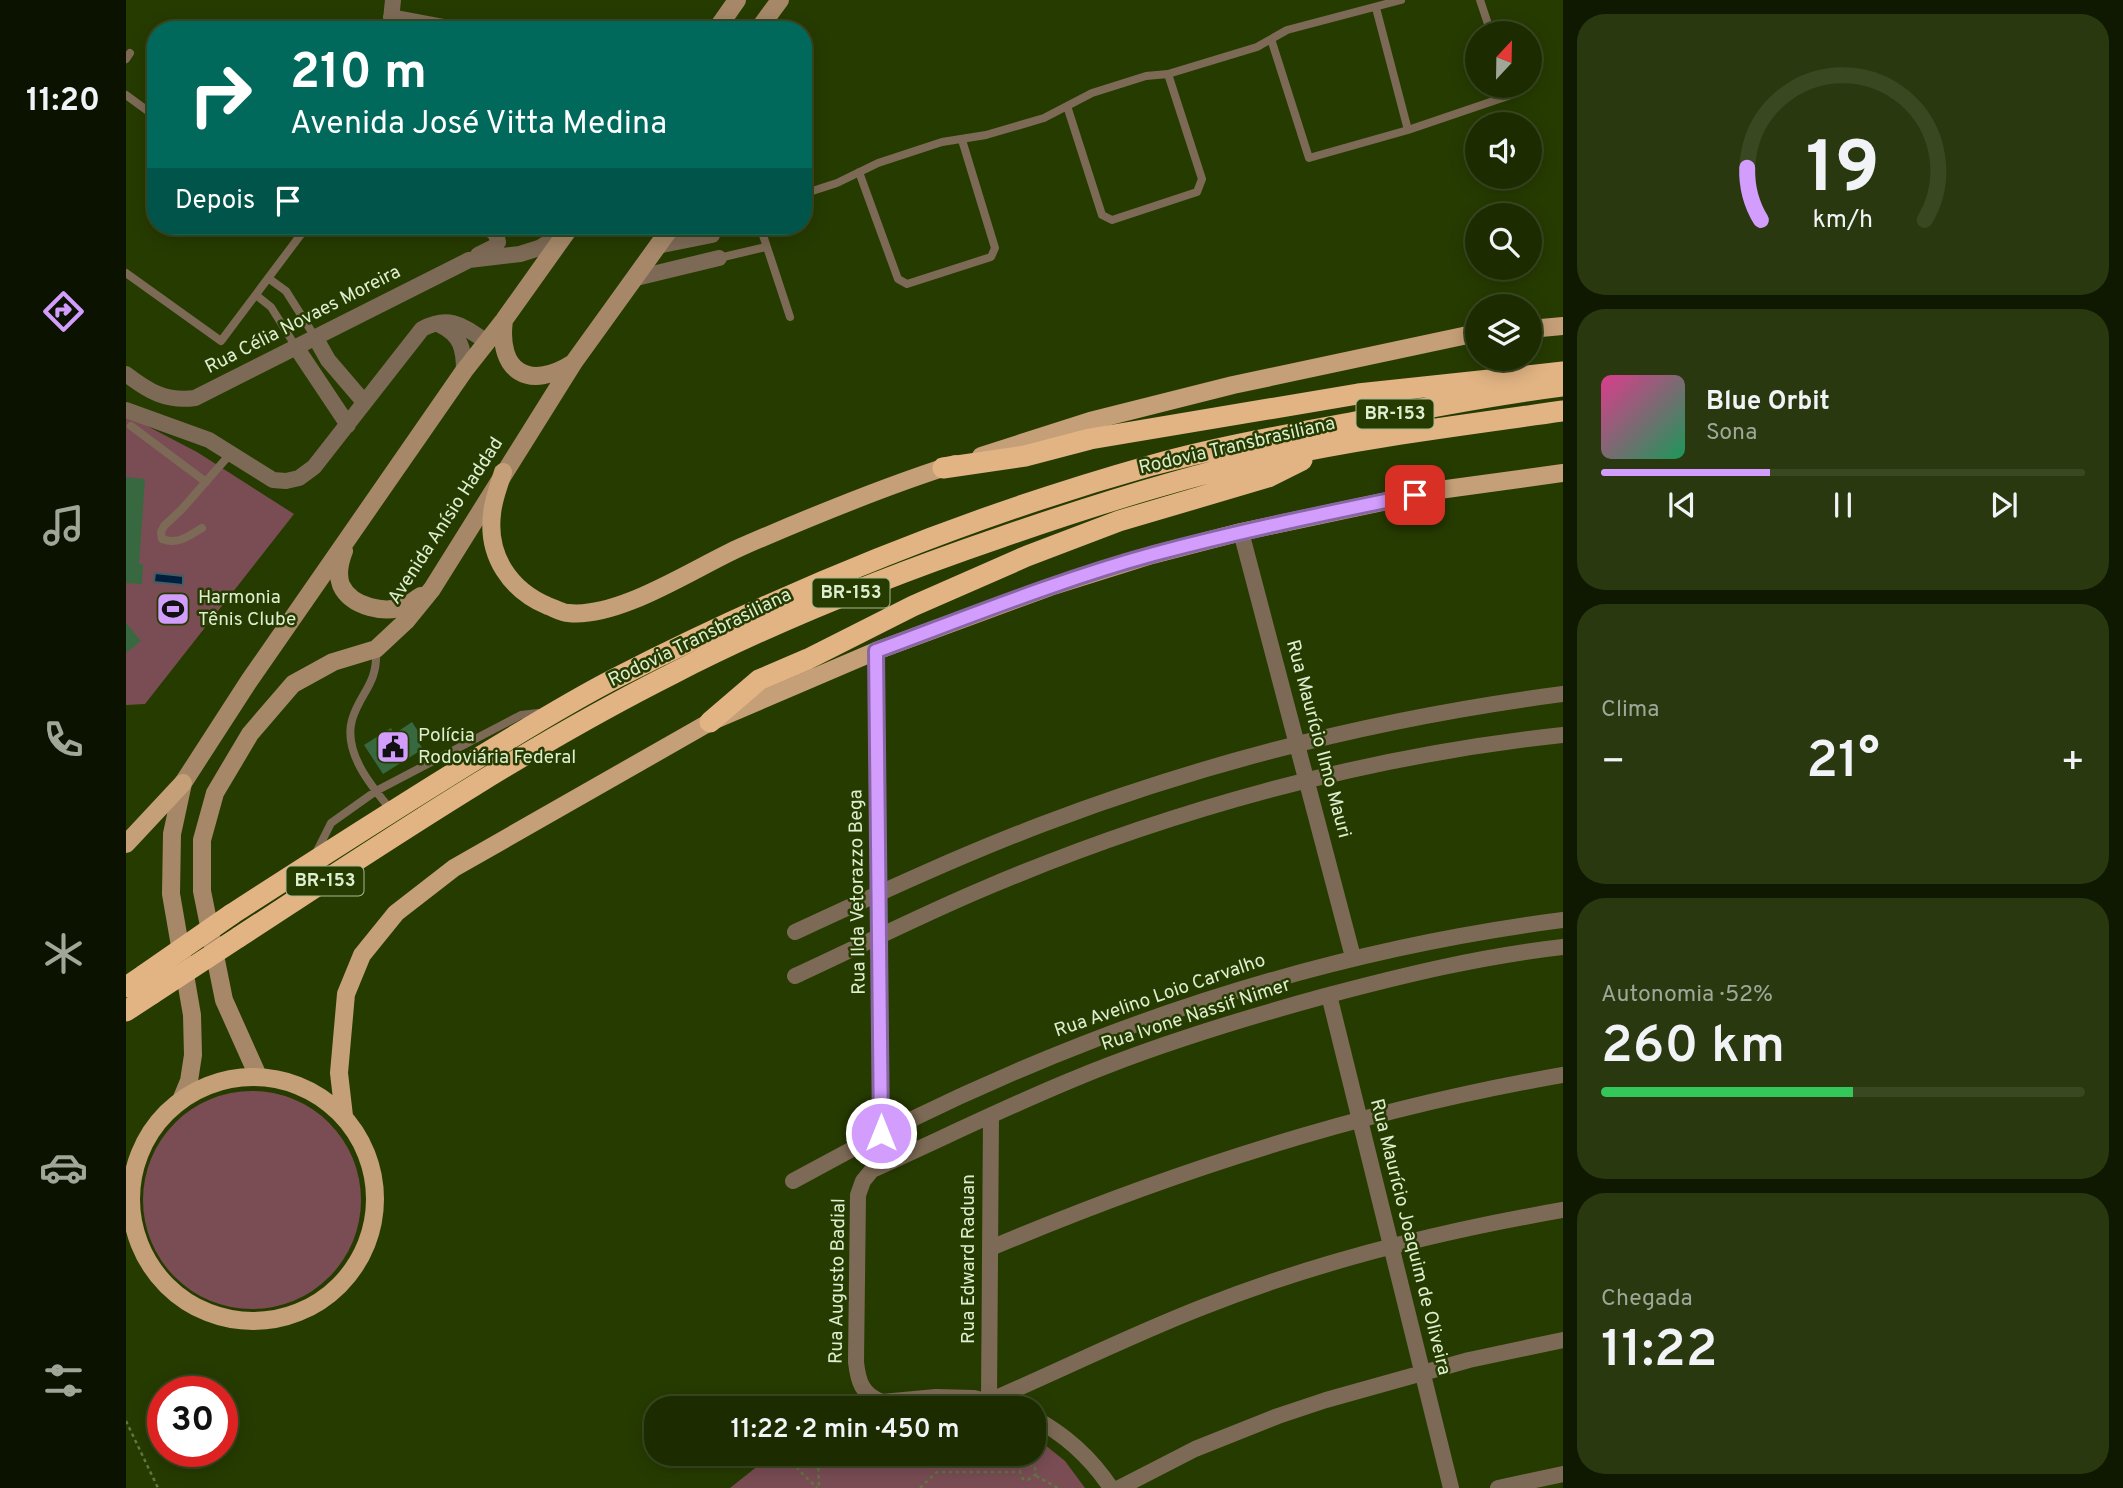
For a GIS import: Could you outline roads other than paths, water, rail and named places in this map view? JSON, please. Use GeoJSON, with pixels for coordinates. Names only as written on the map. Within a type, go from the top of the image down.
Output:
{"type":"FeatureCollection","features":[{"type":"Feature","properties":{"kind":"highway"},"geometry":{"type":"LineString","coordinates":[[943,468],[1025,456],[1090,439],[1345,396],[1563,372]]}},
{"type":"Feature","properties":{"kind":"highway","name":"Rodovia Transbrasiliana"},"geometry":{"type":"LineString","coordinates":[[126,1012],[148,984],[232,914],[392,811],[615,678],[770,604],[890,552],[1152,465],[1294,433],[1482,397],[1563,386]]}},
{"type":"Feature","properties":{"kind":"highway","name":"Rodovia Transbrasiliana"},"geometry":{"type":"LineString","coordinates":[[126,987],[148,984],[239,937],[412,824],[543,744],[672,674],[812,609],[881,581],[1040,524],[1135,494],[1270,458],[1392,435],[1563,411]]}},
{"type":"Feature","properties":{"kind":"highway"},"geometry":{"type":"LineString","coordinates":[[710,722],[759,680],[808,659],[913,606],[1027,556],[1119,521],[1268,477],[1326,448]]}},
{"type":"Feature","properties":{"kind":"main road"},"geometry":{"type":"LineString","coordinates":[[722,21],[737,0]]}},
{"type":"Feature","properties":{"kind":"main road"},"geometry":{"type":"LineString","coordinates":[[765,21],[780,0]]}},
{"type":"Feature","properties":{"kind":"main road"},"geometry":{"type":"LineString","coordinates":[[126,845],[183,783],[249,681],[464,371],[564,235]]}},
{"type":"Feature","properties":{"kind":"main road","name":"Avenida Anísio Haddad"},"geometry":{"type":"LineString","coordinates":[[258,1076],[224,1000],[202,891],[202,840],[215,793],[250,734],[293,684],[333,662],[376,649],[407,621],[432,589],[574,362],[665,235]]}},
{"type":"Feature","properties":{"kind":"main road"},"geometry":{"type":"LineString","coordinates":[[504,320],[504,349],[508,362]]}},
{"type":"Feature","properties":{"kind":"main road"},"geometry":{"type":"LineString","coordinates":[[1542,328],[1563,326]]}},
{"type":"Feature","properties":{"kind":"main road"},"geometry":{"type":"LineString","coordinates":[[503,472],[492,514],[493,541],[501,568],[514,585],[532,599],[567,613],[594,612],[616,606],[739,548],[943,468],[1090,421],[1233,385],[1465,336]]}},
{"type":"Feature","properties":{"kind":"main road"},"geometry":{"type":"LineString","coordinates":[[487,342],[518,371],[537,377],[552,374],[574,362]]}},
{"type":"Feature","properties":{"kind":"main road"},"geometry":{"type":"LineString","coordinates":[[344,1116],[339,1073],[346,994],[362,955],[396,913],[454,868],[710,722],[876,651],[1050,587],[1152,555],[1241,532],[1439,490],[1563,474]]}},
{"type":"Feature","properties":{"kind":"main road"},"geometry":{"type":"LineString","coordinates":[[348,538],[339,565],[341,585],[352,598],[369,607],[388,610],[406,606],[432,589]]}},
{"type":"Feature","properties":{"kind":"main road"},"geometry":{"type":"LineString","coordinates":[[182,1098],[189,1081],[193,1055],[192,1015],[171,894],[172,834],[183,783]]}},
{"type":"Feature","properties":{"kind":"main road"},"geometry":{"type":"LineString","coordinates":[[258,1076],[290,1082],[319,1095],[344,1116],[365,1148],[376,1186],[373,1225],[359,1262],[334,1292],[301,1312],[263,1321],[223,1318],[187,1303],[158,1277],[132,1240],[130,1203],[135,1163],[153,1126],[182,1098],[206,1085],[231,1078],[258,1076]]}},
{"type":"Feature","properties":{"kind":"street"},"geometry":{"type":"LineString","coordinates":[[390,21],[393,0]]}},
{"type":"Feature","properties":{"kind":"street","name":"Rua Célia Novaes Moreira"},"geometry":{"type":"LineString","coordinates":[[152,393],[184,399],[208,392],[470,260],[497,245],[496,235]]}},
{"type":"Feature","properties":{"kind":"street","name":"Rua Célia Novaes Moreira"},"geometry":{"type":"LineString","coordinates":[[470,260],[520,254],[539,248],[558,235]]}},
{"type":"Feature","properties":{"kind":"street"},"geometry":{"type":"LineString","coordinates":[[657,246],[712,235]]}},
{"type":"Feature","properties":{"kind":"street"},"geometry":{"type":"LineString","coordinates":[[636,278],[719,258]]}},
{"type":"Feature","properties":{"kind":"street"},"geometry":{"type":"LineString","coordinates":[[132,420],[179,428],[209,440],[273,480],[286,481],[299,478],[314,467],[422,329],[435,322],[448,321],[487,342]]}},
{"type":"Feature","properties":{"kind":"street"},"geometry":{"type":"LineString","coordinates":[[435,322],[456,335],[462,344],[464,371]]}},
{"type":"Feature","properties":{"kind":"street"},"geometry":{"type":"LineString","coordinates":[[315,337],[328,360],[364,402]]}},
{"type":"Feature","properties":{"kind":"street"},"geometry":{"type":"LineString","coordinates":[[296,347],[348,425]]}},
{"type":"Feature","properties":{"kind":"street"},"geometry":{"type":"LineString","coordinates":[[126,374],[152,393],[154,404],[132,420]]}},
{"type":"Feature","properties":{"kind":"street"},"geometry":{"type":"LineString","coordinates":[[179,428],[174,409],[184,399]]}},
{"type":"Feature","properties":{"kind":"street","name":"Rua Maurício Ilmo Mauri"},"geometry":{"type":"LineString","coordinates":[[1241,532],[1353,957]]}},
{"type":"Feature","properties":{"kind":"street","name":"Rua Ilda Vetorazzo Bega"},"geometry":{"type":"LineString","coordinates":[[876,651],[881,1133]]}},
{"type":"Feature","properties":{"kind":"street"},"geometry":{"type":"LineString","coordinates":[[795,932],[989,845],[1100,803],[1192,773],[1297,744],[1419,718],[1563,694]]}},
{"type":"Feature","properties":{"kind":"street"},"geometry":{"type":"LineString","coordinates":[[795,976],[983,889],[1088,848],[1197,811],[1307,781],[1429,755],[1563,735]]}},
{"type":"Feature","properties":{"kind":"street","name":"Rua Avelino Loio Carvalho"},"geometry":{"type":"LineString","coordinates":[[793,1181],[881,1133],[1008,1073],[1217,995],[1353,957],[1461,935],[1563,920]]}},
{"type":"Feature","properties":{"kind":"street","name":"Rua Ivone Nassif Nimer"},"geometry":{"type":"LineString","coordinates":[[863,1181],[872,1170],[1064,1083],[1239,1020],[1457,964],[1563,947]]}},
{"type":"Feature","properties":{"kind":"street","name":"Rua Maurício Joaquim de Oliveira"},"geometry":{"type":"LineString","coordinates":[[1329,995],[1451,1488]]}},
{"type":"Feature","properties":{"kind":"street"},"geometry":{"type":"LineString","coordinates":[[990,1248],[1171,1178],[1281,1142],[1472,1093],[1563,1075]]}},
{"type":"Feature","properties":{"kind":"street","name":"Rua Edward Raduan"},"geometry":{"type":"LineString","coordinates":[[989,1396],[991,1116]]}},
{"type":"Feature","properties":{"kind":"street","name":"Rua Augusto Badial"},"geometry":{"type":"LineString","coordinates":[[863,1181],[858,1195],[856,1362],[860,1383],[870,1396]]}},
{"type":"Feature","properties":{"kind":"street"},"geometry":{"type":"LineString","coordinates":[[1000,1396],[1146,1330],[1315,1268],[1453,1231],[1563,1210]]}},
{"type":"Feature","properties":{"kind":"street"},"geometry":{"type":"LineString","coordinates":[[1119,1488],[1195,1449],[1325,1399],[1493,1354],[1563,1340]]}},
{"type":"Feature","properties":{"kind":"street"},"geometry":{"type":"LineString","coordinates":[[1046,1426],[1088,1458],[1111,1488]]}},
{"type":"Feature","properties":{"kind":"street"},"geometry":{"type":"LineString","coordinates":[[1497,1488],[1563,1474]]}},
{"type":"Feature","properties":{"kind":"lane"},"geometry":{"type":"LineString","coordinates":[[812,191],[837,183],[878,163],[942,142],[962,140],[1044,118],[1092,93],[1146,76],[1168,74],[1256,47],[1287,30],[1401,0]]}},
{"type":"Feature","properties":{"kind":"lane"},"geometry":{"type":"LineString","coordinates":[[1480,0],[1487,21]]}},
{"type":"Feature","properties":{"kind":"lane"},"geometry":{"type":"LineString","coordinates":[[1376,8],[1408,130]]}},
{"type":"Feature","properties":{"kind":"lane"},"geometry":{"type":"LineString","coordinates":[[1271,39],[1309,158],[1408,130],[1502,98]]}},
{"type":"Feature","properties":{"kind":"lane"},"geometry":{"type":"LineString","coordinates":[[1067,106],[1102,215],[1112,220],[1197,192],[1201,186],[1202,179],[1168,74]]}},
{"type":"Feature","properties":{"kind":"lane"},"geometry":{"type":"LineString","coordinates":[[126,95],[147,110]]}},
{"type":"Feature","properties":{"kind":"lane"},"geometry":{"type":"LineString","coordinates":[[859,172],[898,279],[907,285],[991,257],[994,252],[962,140]]}},
{"type":"Feature","properties":{"kind":"lane"},"geometry":{"type":"LineString","coordinates":[[126,273],[221,341],[300,235]]}},
{"type":"Feature","properties":{"kind":"lane"},"geometry":{"type":"LineString","coordinates":[[763,235],[790,317]]}},
{"type":"Feature","properties":{"kind":"lane"},"geometry":{"type":"LineString","coordinates":[[719,258],[766,247]]}},
{"type":"Feature","properties":{"kind":"lane"},"geometry":{"type":"LineString","coordinates":[[268,278],[286,291],[315,337]]}},
{"type":"Feature","properties":{"kind":"lane"},"geometry":{"type":"LineString","coordinates":[[256,295],[271,307],[296,347]]}},
{"type":"Feature","properties":{"kind":"lane"},"geometry":{"type":"LineString","coordinates":[[132,420],[206,482]]}},
{"type":"Feature","properties":{"kind":"lane"},"geometry":{"type":"LineString","coordinates":[[202,528],[183,540],[169,541],[162,538],[164,526],[231,453]]}},
{"type":"Feature","properties":{"kind":"lane"},"geometry":{"type":"LineString","coordinates":[[376,649],[377,666],[352,720],[351,747],[376,791],[392,811],[412,824]]}},
{"type":"Feature","properties":{"kind":"lane"},"geometry":{"type":"LineString","coordinates":[[312,862],[331,823],[376,791],[520,715],[555,712]]}},
{"type":"Feature","properties":{"kind":"water"},"geometry":{"type":"Polygon","coordinates":[[[155,573],[183,576],[183,585],[154,582],[155,573]]]}},
{"type":"Feature","properties":{"kind":"place","name":"Harmonia Tênis Clube"},"geometry":{"type":"Point","coordinates":[173,609]}},
{"type":"Feature","properties":{"kind":"place","name":"Polícia Rodoviária Federal"},"geometry":{"type":"Point","coordinates":[393,747]}}]}
